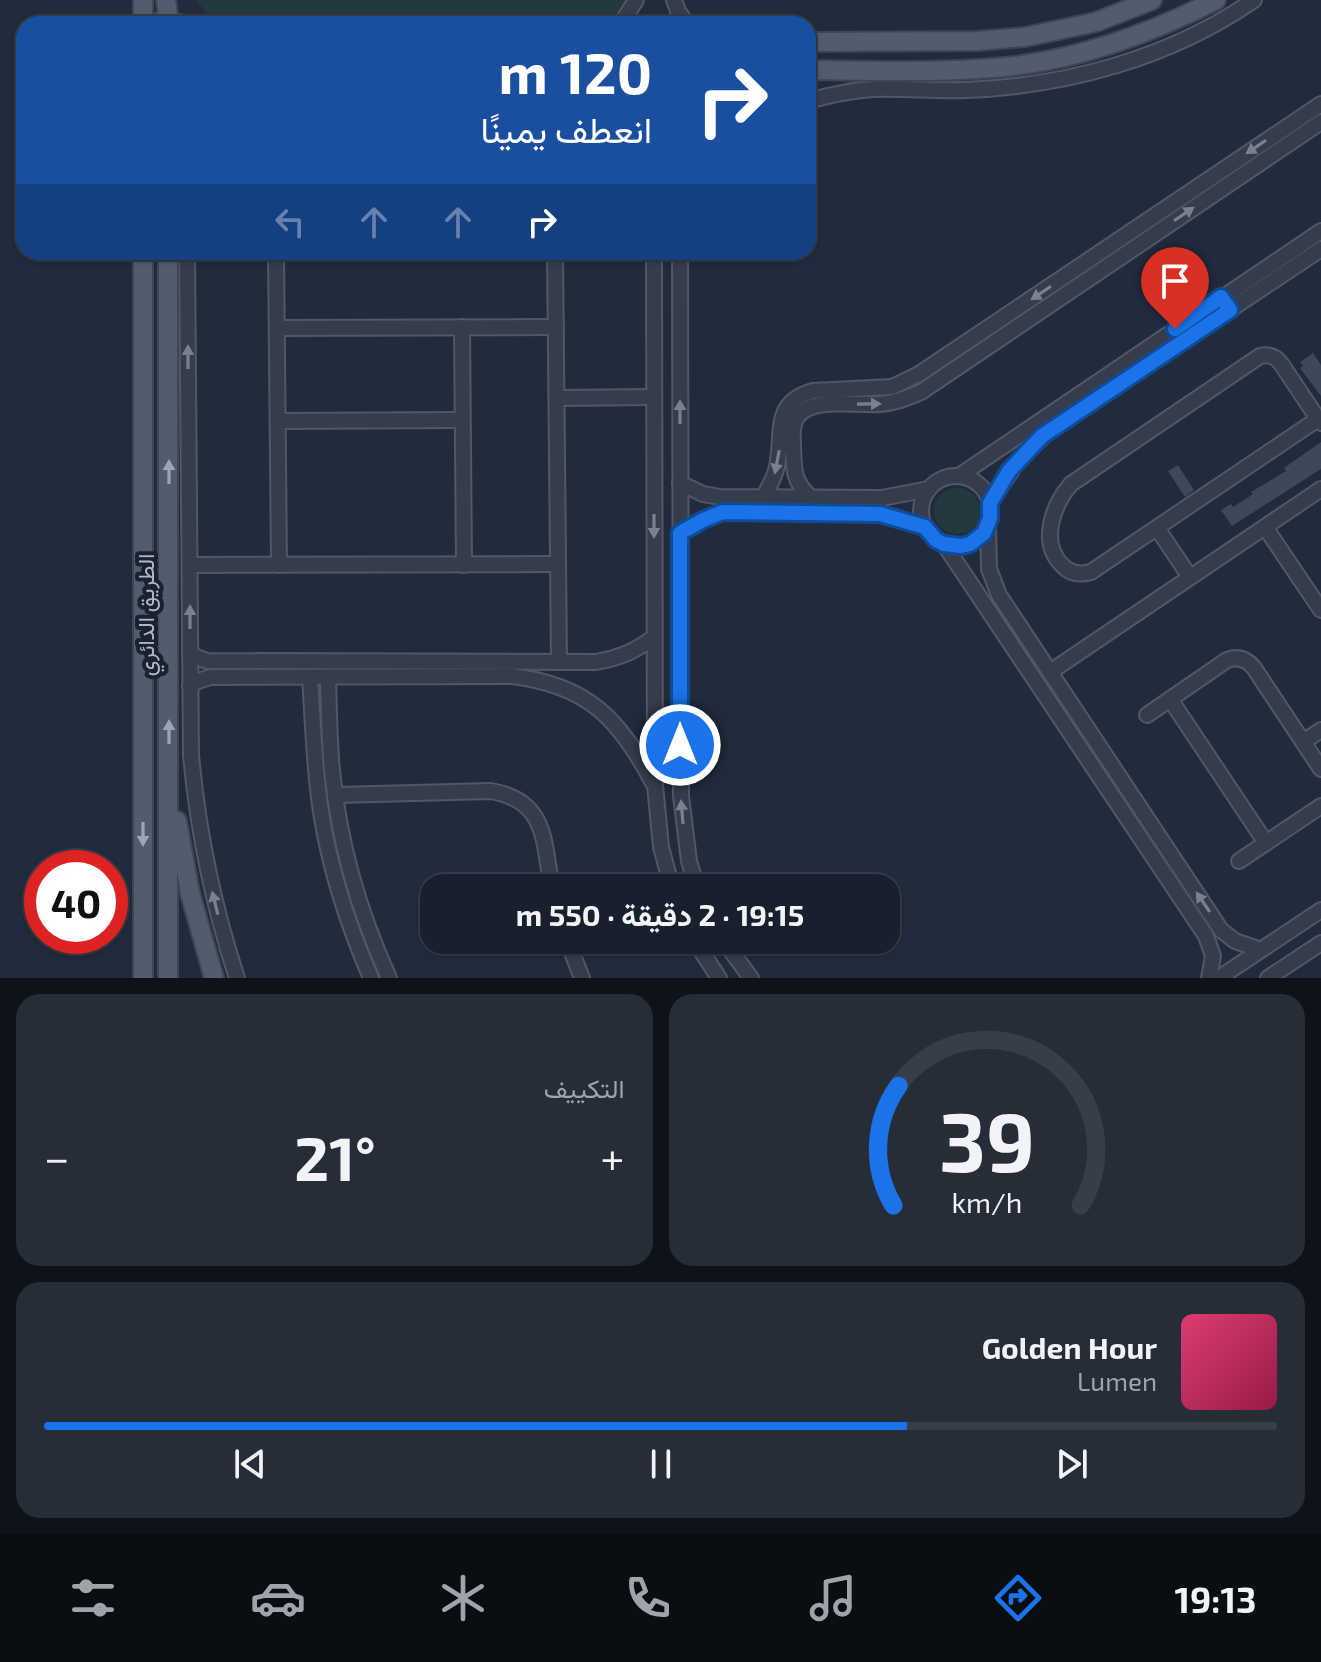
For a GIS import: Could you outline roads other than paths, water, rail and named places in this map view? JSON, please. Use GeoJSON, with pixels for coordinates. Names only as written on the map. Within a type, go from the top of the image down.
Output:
{"type":"FeatureCollection","features":[{"type":"Feature","properties":{"kind":"main road"},"geometry":{"type":"LineString","coordinates":[[816,42],[977,41],[1025,37],[1096,22],[1152,0]]}},
{"type":"Feature","properties":{"kind":"main road"},"geometry":{"type":"LineString","coordinates":[[816,71],[908,80],[1007,67],[1086,51],[1165,25],[1216,0]]}},
{"type":"Feature","properties":{"kind":"main road","name":"الطريق الدائري"},"geometry":{"type":"LineString","coordinates":[[143,260],[143,978]]}},
{"type":"Feature","properties":{"kind":"main road","name":"الطريق الدائري"},"geometry":{"type":"LineString","coordinates":[[168,260],[168,978]]}},
{"type":"Feature","properties":{"kind":"main road"},"geometry":{"type":"LineString","coordinates":[[170,788],[190,893],[214,978]]}},
{"type":"Feature","properties":{"kind":"street"},"geometry":{"type":"LineString","coordinates":[[816,99],[908,80],[964,90],[1019,86],[1064,78],[1110,67],[1184,41],[1254,0]]}},
{"type":"Feature","properties":{"kind":"street"},"geometry":{"type":"LineString","coordinates":[[810,497],[798,484],[793,452],[793,425],[805,409],[826,404],[878,405],[921,392],[1310,123],[1321,104]]}},
{"type":"Feature","properties":{"kind":"street"},"geometry":{"type":"LineString","coordinates":[[764,496],[777,469],[780,428],[785,409],[801,395],[813,391],[877,389],[905,382],[1310,123]]}},
{"type":"Feature","properties":{"kind":"street"},"geometry":{"type":"LineString","coordinates":[[990,503],[1009,471],[1042,436],[1226,304],[1321,231]]}},
{"type":"Feature","properties":{"kind":"street"},"geometry":{"type":"LineString","coordinates":[[988,526],[970,544],[944,544],[925,527],[922,503],[929,489],[942,479],[959,476],[1226,304],[1321,249]]}},
{"type":"Feature","properties":{"kind":"street"},"geometry":{"type":"LineString","coordinates":[[187,260],[191,755],[200,829],[214,903],[237,978]]}},
{"type":"Feature","properties":{"kind":"street"},"geometry":{"type":"LineString","coordinates":[[276,260],[279,565]]}},
{"type":"Feature","properties":{"kind":"street"},"geometry":{"type":"LineString","coordinates":[[555,260],[559,662]]}},
{"type":"Feature","properties":{"kind":"street"},"geometry":{"type":"LineString","coordinates":[[654,260],[655,785],[658,827],[668,874]]}},
{"type":"Feature","properties":{"kind":"street"},"geometry":{"type":"LineString","coordinates":[[680,260],[680,775],[683,818],[693,874]]}},
{"type":"Feature","properties":{"kind":"street"},"geometry":{"type":"LineString","coordinates":[[462,327],[464,565]]}},
{"type":"Feature","properties":{"kind":"street"},"geometry":{"type":"LineString","coordinates":[[277,328],[556,327]]}},
{"type":"Feature","properties":{"kind":"street"},"geometry":{"type":"LineString","coordinates":[[1260,356],[1272,356],[1279,361],[1320,421],[1097,569],[1085,574],[1072,572],[1055,556],[1050,539],[1052,520],[1057,504],[1079,477],[1260,356]]}},
{"type":"Feature","properties":{"kind":"street"},"geometry":{"type":"LineString","coordinates":[[557,398],[654,397]]}},
{"type":"Feature","properties":{"kind":"street"},"geometry":{"type":"LineString","coordinates":[[278,421],[462,420]]}},
{"type":"Feature","properties":{"kind":"street"},"geometry":{"type":"LineString","coordinates":[[654,447],[680,448]]}},
{"type":"Feature","properties":{"kind":"street"},"geometry":{"type":"LineString","coordinates":[[959,476],[979,485],[990,503],[988,559],[999,595],[1221,930],[1235,941],[1261,950]]}},
{"type":"Feature","properties":{"kind":"street"},"geometry":{"type":"LineString","coordinates":[[680,483],[711,496],[882,498],[929,489]]}},
{"type":"Feature","properties":{"kind":"street"},"geometry":{"type":"LineString","coordinates":[[1050,672],[1321,489]]}},
{"type":"Feature","properties":{"kind":"street"},"geometry":{"type":"LineString","coordinates":[[680,533],[723,512],[869,512],[925,527]]}},
{"type":"Feature","properties":{"kind":"street"},"geometry":{"type":"LineString","coordinates":[[1265,527],[1321,610]]}},
{"type":"Feature","properties":{"kind":"street"},"geometry":{"type":"LineString","coordinates":[[1157,528],[1190,577]]}},
{"type":"Feature","properties":{"kind":"street"},"geometry":{"type":"LineString","coordinates":[[944,544],[1209,943],[1213,956],[1209,978]]}},
{"type":"Feature","properties":{"kind":"street"},"geometry":{"type":"LineString","coordinates":[[190,565],[558,564]]}},
{"type":"Feature","properties":{"kind":"street"},"geometry":{"type":"LineString","coordinates":[[190,651],[207,661],[596,662],[611,660],[638,649],[654,637]]}},
{"type":"Feature","properties":{"kind":"street"},"geometry":{"type":"LineString","coordinates":[[1013,648],[1028,638]]}},
{"type":"Feature","properties":{"kind":"street"},"geometry":{"type":"LineString","coordinates":[[1147,715],[1227,660],[1242,659],[1254,668],[1321,769]]}},
{"type":"Feature","properties":{"kind":"street"},"geometry":{"type":"LineString","coordinates":[[207,661],[207,677]]}},
{"type":"Feature","properties":{"kind":"street"},"geometry":{"type":"LineString","coordinates":[[190,686],[207,677],[512,676],[551,683],[586,699],[616,724],[639,755],[655,785]]}},
{"type":"Feature","properties":{"kind":"street"},"geometry":{"type":"LineString","coordinates":[[310,677],[317,781],[326,841],[351,929],[371,978]]}},
{"type":"Feature","properties":{"kind":"street"},"geometry":{"type":"LineString","coordinates":[[328,678],[332,773],[346,854],[358,901],[386,977]]}},
{"type":"Feature","properties":{"kind":"street"},"geometry":{"type":"LineString","coordinates":[[1170,699],[1266,843]]}},
{"type":"Feature","properties":{"kind":"street"},"geometry":{"type":"LineString","coordinates":[[1303,742],[1321,730]]}},
{"type":"Feature","properties":{"kind":"street"},"geometry":{"type":"LineString","coordinates":[[336,795],[491,791],[507,794],[532,811],[540,825],[549,874]]}},
{"type":"Feature","properties":{"kind":"street"},"geometry":{"type":"LineString","coordinates":[[1239,861],[1321,806]]}},
{"type":"Feature","properties":{"kind":"street"},"geometry":{"type":"LineString","coordinates":[[1156,861],[1170,853]]}},
{"type":"Feature","properties":{"kind":"street"},"geometry":{"type":"LineString","coordinates":[[666,868],[689,861]]}},
{"type":"Feature","properties":{"kind":"street"},"geometry":{"type":"LineString","coordinates":[[1219,978],[1321,910]]}},
{"type":"Feature","properties":{"kind":"street"},"geometry":{"type":"LineString","coordinates":[[1268,978],[1321,943]]}},
{"type":"Feature","properties":{"kind":"street"},"geometry":{"type":"LineString","coordinates":[[573,954],[582,978]]}},
{"type":"Feature","properties":{"kind":"street"},"geometry":{"type":"LineString","coordinates":[[703,954],[719,978]]}},
{"type":"Feature","properties":{"kind":"street"},"geometry":{"type":"LineString","coordinates":[[733,954],[751,978]]}}]}
